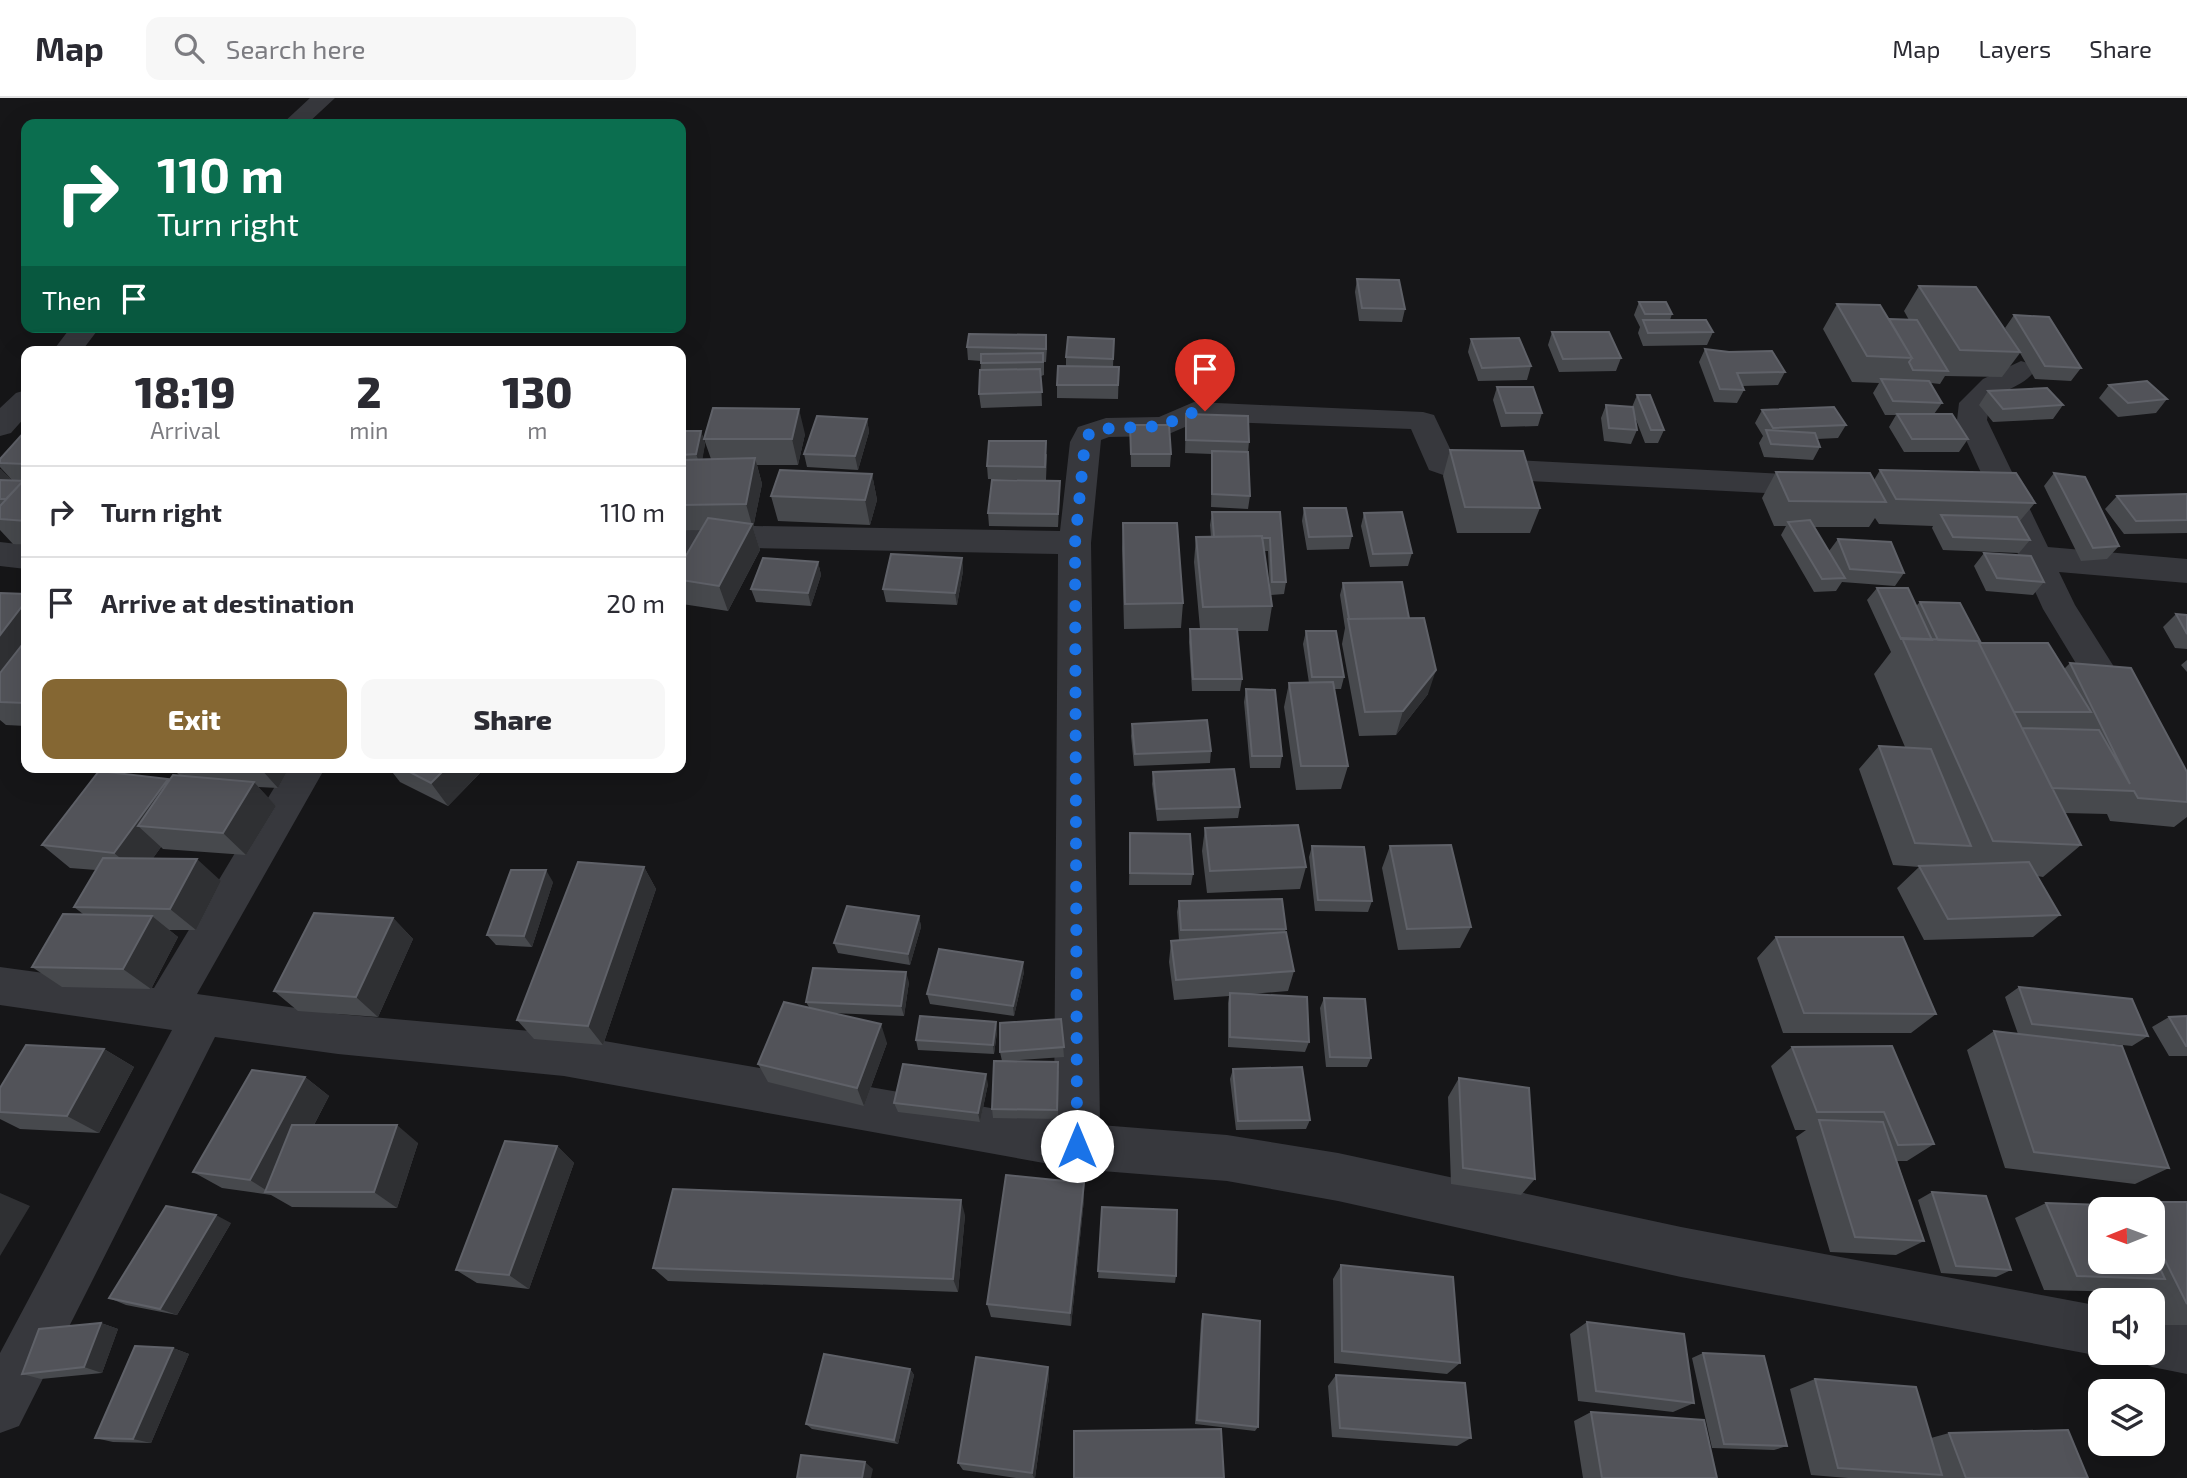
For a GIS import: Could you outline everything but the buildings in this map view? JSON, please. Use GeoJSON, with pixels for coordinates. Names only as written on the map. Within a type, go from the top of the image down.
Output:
{"type":"FeatureCollection","features":[{"type":"Feature","properties":{"kind":"street"},"geometry":{"type":"LineString","coordinates":[[299,119],[324,98]]}},
{"type":"Feature","properties":{"kind":"street"},"geometry":{"type":"LineString","coordinates":[[2021,370],[1993,385],[1974,403],[1972,420],[1992,492],[2036,558],[2060,609],[2136,730]]}},
{"type":"Feature","properties":{"kind":"street"},"geometry":{"type":"LineString","coordinates":[[0,426],[21,404]]}},
{"type":"Feature","properties":{"kind":"street"},"geometry":{"type":"LineString","coordinates":[[1077,1146],[1075,543],[1085,442],[1089,434],[1106,428],[1164,426],[1194,411],[1420,421],[1428,432],[1440,463],[1449,467],[1854,487]]}},
{"type":"Feature","properties":{"kind":"street"},"geometry":{"type":"LineString","coordinates":[[686,542],[755,537],[1075,543]]}},
{"type":"Feature","properties":{"kind":"street"},"geometry":{"type":"LineString","coordinates":[[0,554],[21,556]]}},
{"type":"Feature","properties":{"kind":"street"},"geometry":{"type":"LineString","coordinates":[[2036,558],[2187,572]]}},
{"type":"Feature","properties":{"kind":"street"},"geometry":{"type":"LineString","coordinates":[[0,1407],[184,1011],[303,773]]}},
{"type":"Feature","properties":{"kind":"street"},"geometry":{"type":"LineString","coordinates":[[0,986],[338,1034],[564,1055],[1077,1146],[1227,1158],[1338,1177],[1681,1252],[2088,1329]]}},
{"type":"Feature","properties":{"kind":"street"},"geometry":{"type":"LineString","coordinates":[[2165,1344],[2187,1348]]}},
{"type":"Feature","properties":{"kind":"route"},"geometry":{"type":"LineString","coordinates":[[1077,1146],[1075,543],[1085,442],[1089,434],[1098,429],[1164,426],[1175,422],[1184,414],[1205,411]]}}]}
